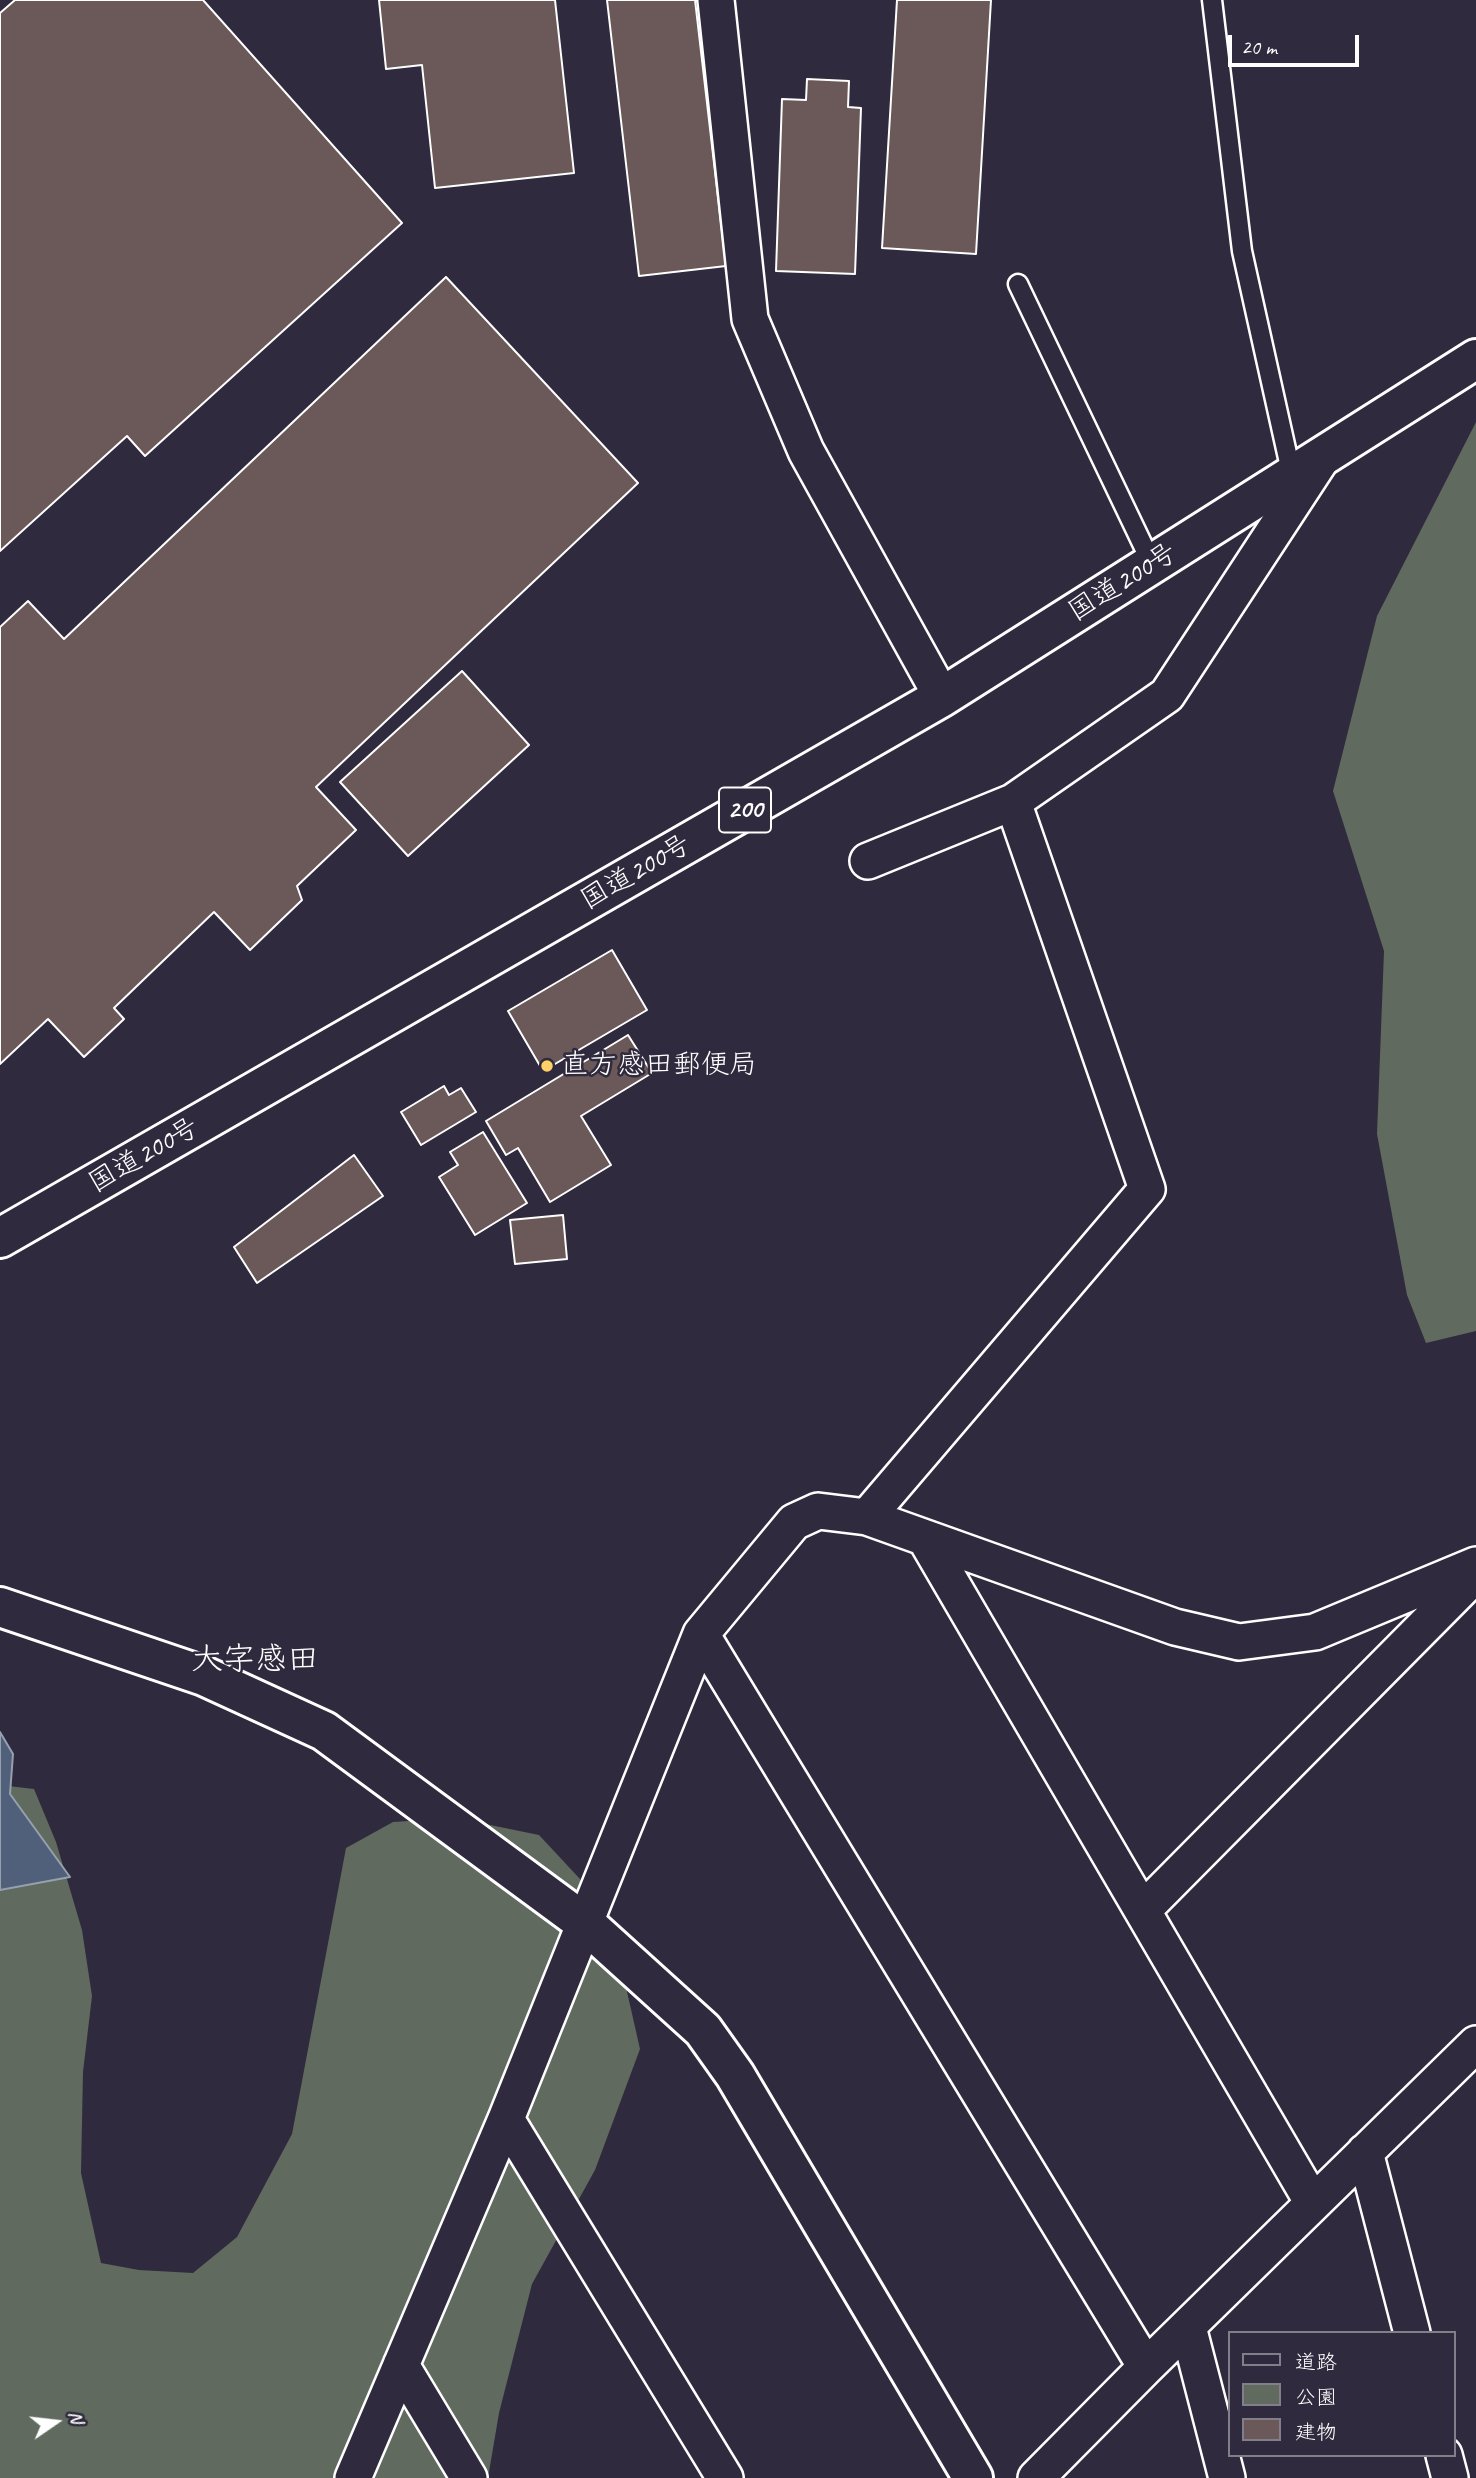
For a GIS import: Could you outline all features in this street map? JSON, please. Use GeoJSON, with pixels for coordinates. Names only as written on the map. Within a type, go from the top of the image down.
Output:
{"type":"FeatureCollection","features":[{"type":"Feature","properties":{"kind":"main road","name":"国道200号"},"geometry":{"type":"LineString","coordinates":[[0,1238],[942,697],[1476,359]]}},
{"type":"Feature","properties":{"kind":"main road"},"geometry":{"type":"LineString","coordinates":[[0,1607],[204,1676],[324,1731],[586,1924],[703,2030],[719,2052],[973,2478]]}},
{"type":"Feature","properties":{"kind":"street"},"geometry":{"type":"LineString","coordinates":[[716,0],[750,319],[806,451],[942,697]]}},
{"type":"Feature","properties":{"kind":"street"},"geometry":{"type":"LineString","coordinates":[[868,861],[1013,802],[1167,695],[1324,455]]}},
{"type":"Feature","properties":{"kind":"street"},"geometry":{"type":"LineString","coordinates":[[867,1517],[1147,1189],[1013,802]]}},
{"type":"Feature","properties":{"kind":"street"},"geometry":{"type":"LineString","coordinates":[[353,2478],[506,2119],[701,1634],[794,1522],[818,1511],[867,1517],[1174,1627],[1239,1642],[1315,1632],[1476,1565]]}},
{"type":"Feature","properties":{"kind":"street"},"geometry":{"type":"LineString","coordinates":[[925,1538],[1313,2203]]}},
{"type":"Feature","properties":{"kind":"street"},"geometry":{"type":"LineString","coordinates":[[1143,1910],[1476,1574]]}},
{"type":"Feature","properties":{"kind":"street"},"geometry":{"type":"LineString","coordinates":[[701,1634],[1146,2367]]}},
{"type":"Feature","properties":{"kind":"street"},"geometry":{"type":"LineString","coordinates":[[1036,2478],[1476,2044]]}},
{"type":"Feature","properties":{"kind":"street"},"geometry":{"type":"LineString","coordinates":[[506,2119],[725,2478]]}},
{"type":"Feature","properties":{"kind":"street"},"geometry":{"type":"LineString","coordinates":[[1365,2152],[1411,2331]]}},
{"type":"Feature","properties":{"kind":"street"},"geometry":{"type":"LineString","coordinates":[[1188,2327],[1227,2478]]}},
{"type":"Feature","properties":{"kind":"street"},"geometry":{"type":"LineString","coordinates":[[401,2365],[469,2478]]}},
{"type":"Feature","properties":{"kind":"street"},"geometry":{"type":"LineString","coordinates":[[1445,2457],[1450,2478]]}},
{"type":"Feature","properties":{"kind":"lane"},"geometry":{"type":"LineString","coordinates":[[1212,0],[1242,251],[1293,476]]}},
{"type":"Feature","properties":{"kind":"lane"},"geometry":{"type":"LineString","coordinates":[[1018,284],[1152,564]]}},
{"type":"Feature","properties":{"kind":"green space"},"geometry":{"type":"Polygon","coordinates":[[[1476,422],[1476,1331],[1426,1343],[1407,1295],[1377,1134],[1384,951],[1333,791],[1377,616],[1476,422]]]}},
{"type":"Feature","properties":{"kind":"green space"},"geometry":{"type":"Polygon","coordinates":[[[0,1785],[34,1789],[56,1842],[82,1930],[92,1996],[83,2072],[81,2173],[101,2263],[139,2270],[193,2273],[237,2237],[292,2134],[346,1848],[393,1822],[456,1818],[539,1835],[580,1879],[623,1974],[640,2049],[595,2170],[532,2284],[499,2413],[488,2478],[0,2478],[0,1785]]]}},
{"type":"Feature","properties":{"kind":"water"},"geometry":{"type":"Polygon","coordinates":[[[0,1732],[13,1754],[10,1794],[70,1877],[0,1890],[0,1732]]]}},
{"type":"Feature","properties":{"kind":"building"},"geometry":{"type":"Polygon","coordinates":[[[15,0],[203,0],[402,223],[145,456],[127,436],[0,551],[0,13],[15,0]]]}},
{"type":"Feature","properties":{"kind":"building"},"geometry":{"type":"Polygon","coordinates":[[[379,0],[555,0],[574,173],[435,188],[422,65],[386,69],[379,0]]]}},
{"type":"Feature","properties":{"kind":"building"},"geometry":{"type":"Polygon","coordinates":[[[607,0],[695,0],[726,266],[639,276],[607,0]]]}},
{"type":"Feature","properties":{"kind":"building"},"geometry":{"type":"Polygon","coordinates":[[[897,0],[991,0],[976,254],[882,248],[897,0]]]}},
{"type":"Feature","properties":{"kind":"building"},"geometry":{"type":"Polygon","coordinates":[[[807,79],[849,81],[848,107],[861,108],[855,274],[776,271],[782,99],[806,100],[807,79]]]}},
{"type":"Feature","properties":{"kind":"building"},"geometry":{"type":"Polygon","coordinates":[[[446,277],[638,483],[316,787],[356,830],[297,886],[302,900],[250,950],[214,912],[114,1008],[124,1019],[84,1057],[48,1019],[0,1064],[0,627],[28,601],[64,639],[446,277]]]}},
{"type":"Feature","properties":{"kind":"building"},"geometry":{"type":"Polygon","coordinates":[[[462,671],[529,745],[408,856],[340,782],[462,671]]]}},
{"type":"Feature","properties":{"kind":"building"},"geometry":{"type":"Polygon","coordinates":[[[612,950],[647,1010],[543,1071],[508,1011],[612,950]]]}},
{"type":"Feature","properties":{"kind":"building"},"geometry":{"type":"Polygon","coordinates":[[[628,1035],[652,1073],[581,1116],[611,1165],[550,1202],[518,1148],[506,1155],[486,1121],[628,1035]]]}},
{"type":"Feature","properties":{"kind":"building"},"geometry":{"type":"Polygon","coordinates":[[[444,1086],[449,1095],[461,1088],[476,1112],[421,1145],[401,1112],[444,1086]]]}},
{"type":"Feature","properties":{"kind":"building"},"geometry":{"type":"Polygon","coordinates":[[[483,1132],[527,1203],[475,1235],[439,1177],[458,1165],[450,1152],[483,1132]]]}},
{"type":"Feature","properties":{"kind":"building"},"geometry":{"type":"Polygon","coordinates":[[[354,1155],[383,1196],[257,1283],[234,1247],[354,1155]]]}},
{"type":"Feature","properties":{"kind":"building"},"geometry":{"type":"Polygon","coordinates":[[[563,1215],[567,1259],[515,1264],[510,1220],[563,1215]]]}},
{"type":"Feature","properties":{"kind":"place","name":"直方感田郵便局"},"geometry":{"type":"Point","coordinates":[547,1066]}},
{"type":"Feature","properties":{"kind":"district","name":"大字感田"},"geometry":{"type":"Point","coordinates":[255,1661]}}]}
